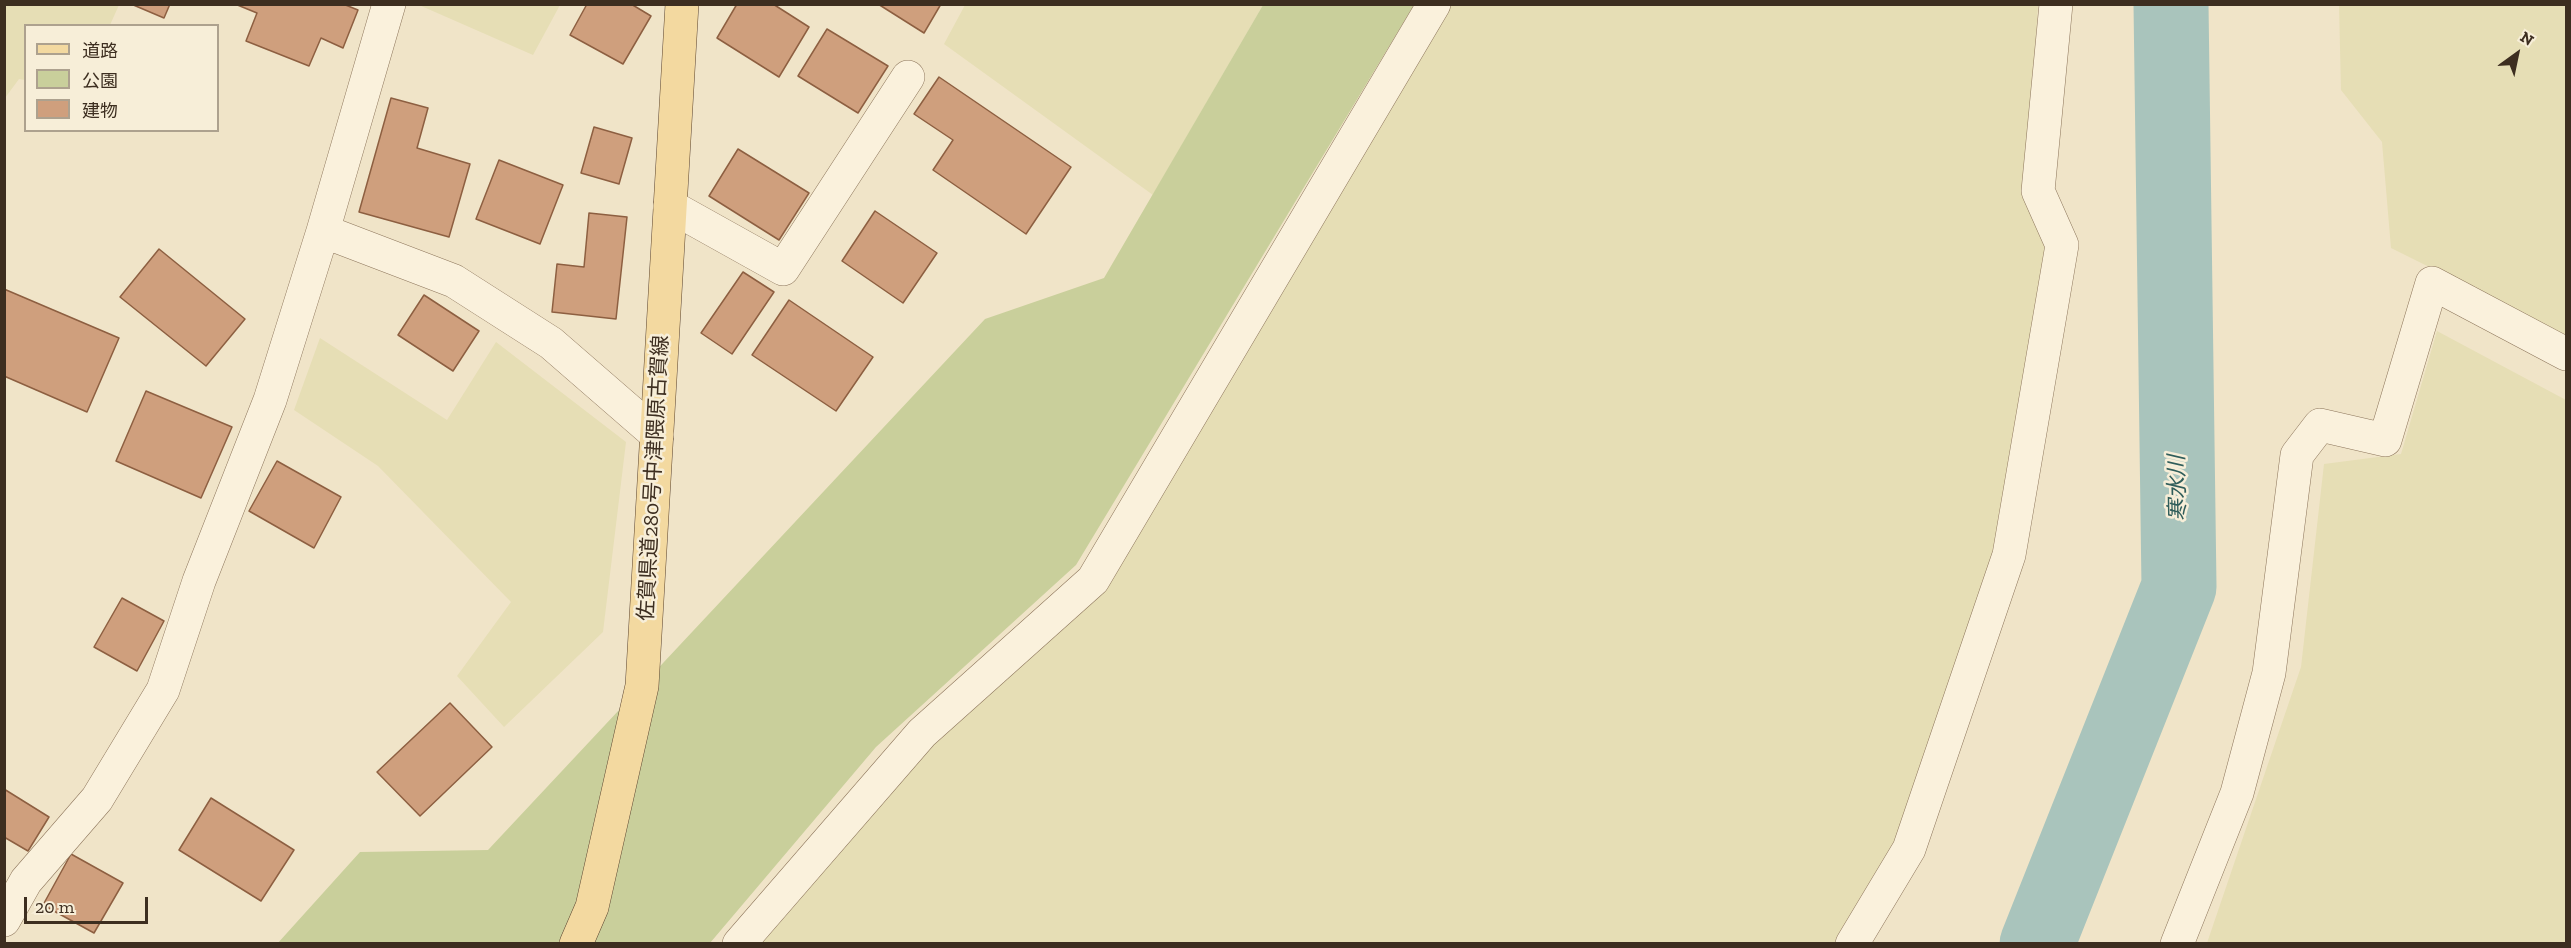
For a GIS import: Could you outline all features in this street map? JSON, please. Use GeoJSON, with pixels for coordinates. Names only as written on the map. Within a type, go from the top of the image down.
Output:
{"type":"FeatureCollection","features":[{"type":"Feature","properties":{"kind":"main road","name":"佐賀県道280号中津隈原古賀線"},"geometry":{"type":"LineString","coordinates":[[576,944],[592,907],[642,686],[682,4]]}},
{"type":"Feature","properties":{"kind":"street"},"geometry":{"type":"LineString","coordinates":[[4,920],[15,873],[97,798],[163,690],[199,581],[270,399],[323,231],[389,4]]}},
{"type":"Feature","properties":{"kind":"street"},"geometry":{"type":"LineString","coordinates":[[739,944],[922,733],[1093,580],[1434,4]]}},
{"type":"Feature","properties":{"kind":"street"},"geometry":{"type":"LineString","coordinates":[[1852,944],[1909,849],[2009,555],[2062,245],[2038,190],[2056,4]]}},
{"type":"Feature","properties":{"kind":"street"},"geometry":{"type":"LineString","coordinates":[[670,206],[783,269],[908,76]]}},
{"type":"Feature","properties":{"kind":"street"},"geometry":{"type":"LineString","coordinates":[[323,231],[454,281],[551,344],[657,435]]}},
{"type":"Feature","properties":{"kind":"street"},"geometry":{"type":"LineString","coordinates":[[2177,944],[2237,793],[2269,673],[2297,455],[2320,425],[2385,440],[2432,283],[2566,354]]}},
{"type":"Feature","properties":{"kind":"shaded area"},"geometry":{"type":"Polygon","coordinates":[[[5,4],[119,4],[110,24],[24,24],[24,80],[19,79],[5,98],[5,4]]]}},
{"type":"Feature","properties":{"kind":"shaded area"},"geometry":{"type":"Polygon","coordinates":[[[419,5],[560,5],[533,55],[419,5]]]}},
{"type":"Feature","properties":{"kind":"shaded area"},"geometry":{"type":"Polygon","coordinates":[[[965,5],[1263,5],[1153,195],[944,44],[965,5]]]}},
{"type":"Feature","properties":{"kind":"shaded area"},"geometry":{"type":"Polygon","coordinates":[[[1451,5],[2038,5],[2027,190],[2048,251],[2004,526],[1906,835],[1838,943],[758,944],[915,760],[1102,588],[1451,5]]]}},
{"type":"Feature","properties":{"kind":"shaded area"},"geometry":{"type":"Polygon","coordinates":[[[2339,5],[2566,5],[2566,335],[2391,248],[2382,142],[2341,90],[2339,5]]]}},
{"type":"Feature","properties":{"kind":"shaded area"},"geometry":{"type":"Polygon","coordinates":[[[2437,331],[2566,400],[2566,943],[2207,943],[2301,667],[2324,464],[2401,454],[2437,331]]]}},
{"type":"Feature","properties":{"kind":"shaded area"},"geometry":{"type":"Polygon","coordinates":[[[320,338],[447,420],[496,342],[626,442],[603,632],[504,727],[457,676],[511,602],[378,466],[294,410],[320,338]]]}},
{"type":"Feature","properties":{"kind":"green space"},"geometry":{"type":"Polygon","coordinates":[[[1263,5],[1414,5],[1076,565],[876,747],[710,943],[277,944],[360,852],[488,850],[985,319],[1104,278],[1263,5]]]}},
{"type":"Feature","properties":{"kind":"building"},"geometry":{"type":"Polygon","coordinates":[[[131,4],[170,4],[164,18],[131,4]]]}},
{"type":"Feature","properties":{"kind":"building"},"geometry":{"type":"Polygon","coordinates":[[[235,4],[343,4],[358,10],[343,48],[321,38],[309,66],[246,41],[257,13],[235,4]]]}},
{"type":"Feature","properties":{"kind":"building"},"geometry":{"type":"Polygon","coordinates":[[[587,4],[631,4],[651,16],[623,64],[570,35],[587,4]]]}},
{"type":"Feature","properties":{"kind":"building"},"geometry":{"type":"Polygon","coordinates":[[[737,4],[773,4],[809,27],[779,77],[717,38],[737,4]]]}},
{"type":"Feature","properties":{"kind":"building"},"geometry":{"type":"Polygon","coordinates":[[[878,4],[941,4],[924,33],[878,4]]]}},
{"type":"Feature","properties":{"kind":"building"},"geometry":{"type":"Polygon","coordinates":[[[827,29],[888,66],[858,113],[798,76],[827,29]]]}},
{"type":"Feature","properties":{"kind":"building"},"geometry":{"type":"Polygon","coordinates":[[[939,77],[1071,167],[1026,234],[933,170],[953,140],[914,114],[939,77]]]}},
{"type":"Feature","properties":{"kind":"building"},"geometry":{"type":"Polygon","coordinates":[[[391,98],[428,108],[417,148],[470,164],[449,237],[359,212],[391,98]]]}},
{"type":"Feature","properties":{"kind":"building"},"geometry":{"type":"Polygon","coordinates":[[[594,127],[632,138],[619,184],[581,173],[594,127]]]}},
{"type":"Feature","properties":{"kind":"building"},"geometry":{"type":"Polygon","coordinates":[[[738,149],[809,193],[779,240],[709,196],[738,149]]]}},
{"type":"Feature","properties":{"kind":"building"},"geometry":{"type":"Polygon","coordinates":[[[499,160],[563,185],[540,244],[476,219],[499,160]]]}},
{"type":"Feature","properties":{"kind":"building"},"geometry":{"type":"Polygon","coordinates":[[[875,211],[937,253],[903,303],[842,261],[875,211]]]}},
{"type":"Feature","properties":{"kind":"building"},"geometry":{"type":"Polygon","coordinates":[[[589,213],[627,217],[616,319],[552,312],[557,264],[584,267],[589,213]]]}},
{"type":"Feature","properties":{"kind":"building"},"geometry":{"type":"Polygon","coordinates":[[[159,249],[245,319],[206,366],[120,297],[159,249]]]}},
{"type":"Feature","properties":{"kind":"building"},"geometry":{"type":"Polygon","coordinates":[[[743,272],[774,292],[732,354],[701,333],[743,272]]]}},
{"type":"Feature","properties":{"kind":"building"},"geometry":{"type":"Polygon","coordinates":[[[4,289],[119,338],[87,412],[4,376],[4,289]]]}},
{"type":"Feature","properties":{"kind":"building"},"geometry":{"type":"Polygon","coordinates":[[[424,295],[479,331],[453,371],[398,335],[424,295]]]}},
{"type":"Feature","properties":{"kind":"building"},"geometry":{"type":"Polygon","coordinates":[[[789,300],[873,357],[836,411],[752,355],[789,300]]]}},
{"type":"Feature","properties":{"kind":"building"},"geometry":{"type":"Polygon","coordinates":[[[146,391],[232,427],[201,498],[116,461],[146,391]]]}},
{"type":"Feature","properties":{"kind":"building"},"geometry":{"type":"Polygon","coordinates":[[[277,461],[341,497],[314,548],[249,511],[277,461]]]}},
{"type":"Feature","properties":{"kind":"building"},"geometry":{"type":"Polygon","coordinates":[[[122,598],[164,621],[137,671],[94,647],[122,598]]]}},
{"type":"Feature","properties":{"kind":"building"},"geometry":{"type":"Polygon","coordinates":[[[450,703],[492,747],[420,816],[377,772],[450,703]]]}},
{"type":"Feature","properties":{"kind":"building"},"geometry":{"type":"Polygon","coordinates":[[[4,789],[49,817],[28,851],[4,837],[4,789]]]}},
{"type":"Feature","properties":{"kind":"building"},"geometry":{"type":"Polygon","coordinates":[[[211,798],[294,850],[261,901],[179,850],[211,798]]]}},
{"type":"Feature","properties":{"kind":"building"},"geometry":{"type":"Polygon","coordinates":[[[71,854],[123,883],[94,933],[43,905],[71,854]]]}},
{"type":"Feature","properties":{"kind":"waterway","name":"寒水川"},"geometry":{"type":"LineString","coordinates":[[2037,944],[2179,587],[2171,4]]}}]}
